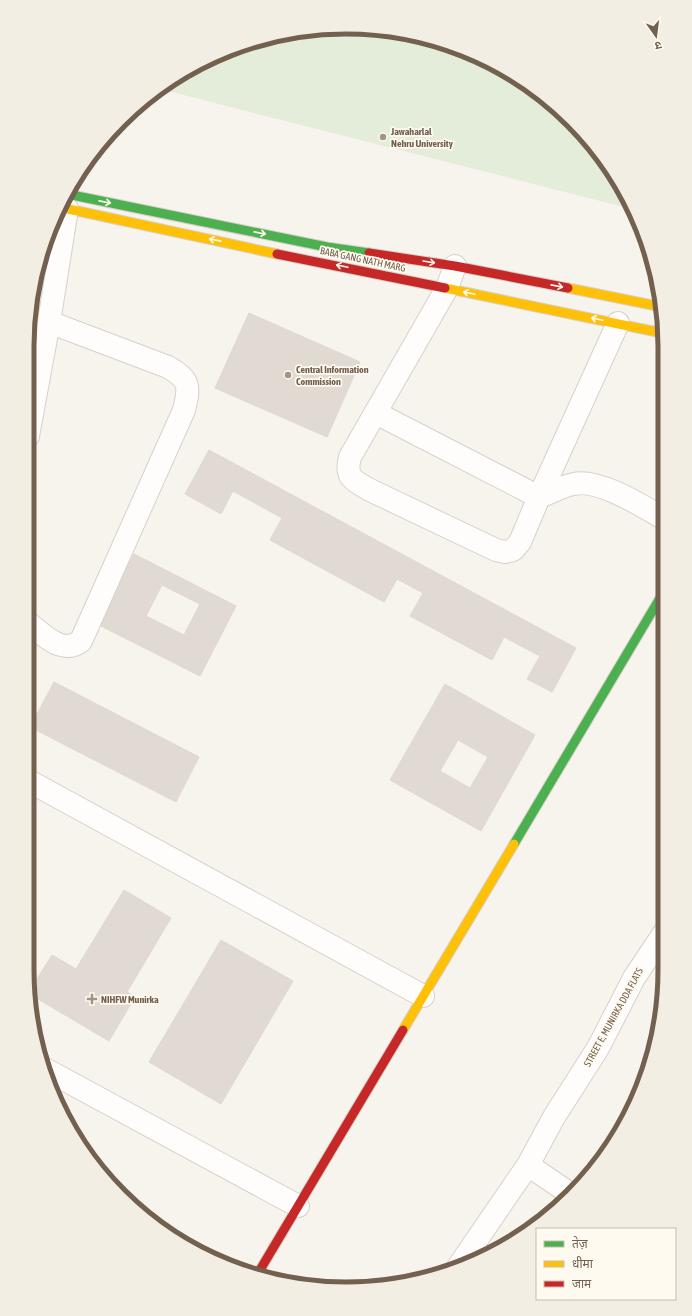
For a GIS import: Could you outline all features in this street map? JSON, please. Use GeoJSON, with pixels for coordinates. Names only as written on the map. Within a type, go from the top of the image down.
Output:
{"type":"FeatureCollection","features":[{"type":"Feature","properties":{"kind":"street","name":"BABA GANG NATH MARG"},"geometry":{"type":"LineString","coordinates":[[68,204],[455,266],[655,306]]}},
{"type":"Feature","properties":{"kind":"street","name":"BABA GANG NATH MARG"},"geometry":{"type":"LineString","coordinates":[[68,204],[447,288],[657,332]]}},
{"type":"Feature","properties":{"kind":"street"},"geometry":{"type":"LineString","coordinates":[[34,403],[49,322],[62,217]]}},
{"type":"Feature","properties":{"kind":"street"},"geometry":{"type":"LineString","coordinates":[[455,266],[447,288],[350,457],[348,473],[353,480],[372,491],[496,550],[506,552],[513,550],[520,542],[538,497],[618,324]]}},
{"type":"Feature","properties":{"kind":"street"},"geometry":{"type":"LineString","coordinates":[[34,627],[58,645],[67,648],[74,646],[81,641],[184,410],[189,392],[187,382],[179,374],[168,367],[49,322]]}},
{"type":"Feature","properties":{"kind":"street"},"geometry":{"type":"LineString","coordinates":[[376,413],[538,497],[575,484],[589,484],[604,488],[658,515]]}},
{"type":"Feature","properties":{"kind":"street"},"geometry":{"type":"LineString","coordinates":[[260,1270],[658,602]]}},
{"type":"Feature","properties":{"kind":"street"},"geometry":{"type":"LineString","coordinates":[[34,784],[423,996]]}},
{"type":"Feature","properties":{"kind":"street","name":"STREET E, MUNIRKA DDA FLATS"},"geometry":{"type":"LineString","coordinates":[[464,1258],[528,1165],[554,1117],[598,1048],[634,978],[658,943]]}},
{"type":"Feature","properties":{"kind":"street"},"geometry":{"type":"LineString","coordinates":[[52,1073],[298,1206]]}},
{"type":"Feature","properties":{"kind":"street"},"geometry":{"type":"LineString","coordinates":[[528,1165],[567,1191]]}},
{"type":"Feature","properties":{"kind":"green space"},"geometry":{"type":"Polygon","coordinates":[[[346,34],[387,37],[427,45],[484,66],[536,98],[552,111],[581,140],[594,156],[626,207],[167,91],[208,66],[246,51],[285,40],[346,34]]]}},
{"type":"Feature","properties":{"kind":"building","name":"Central Information Commission"},"geometry":{"type":"Polygon","coordinates":[[[249,313],[360,362],[327,437],[215,388],[249,313]]]}},
{"type":"Feature","properties":{"kind":"building"},"geometry":{"type":"Polygon","coordinates":[[[209,450],[576,648],[552,692],[527,679],[540,656],[504,637],[492,660],[410,616],[423,593],[397,579],[384,602],[270,540],[282,518],[233,491],[221,514],[185,494],[209,450]]]}},
{"type":"Feature","properties":{"kind":"building"},"geometry":{"type":"Polygon","coordinates":[[[134,554],[236,606],[200,676],[97,624],[134,554]],[[162,585],[146,616],[184,635],[200,604],[162,585]]]}},
{"type":"Feature","properties":{"kind":"building"},"geometry":{"type":"Polygon","coordinates":[[[54,682],[199,757],[176,802],[34,729],[34,720],[54,682]]]}},
{"type":"Feature","properties":{"kind":"building"},"geometry":{"type":"Polygon","coordinates":[[[445,684],[535,735],[481,831],[390,780],[445,684]],[[458,740],[440,771],[470,788],[488,757],[458,740]]]}},
{"type":"Feature","properties":{"kind":"building"},"geometry":{"type":"Polygon","coordinates":[[[124,890],[171,918],[127,992],[135,997],[109,1041],[36,998],[35,983],[52,955],[76,969],[124,890]]]}},
{"type":"Feature","properties":{"kind":"building"},"geometry":{"type":"Polygon","coordinates":[[[221,940],[293,981],[221,1104],[149,1062],[221,940]]]}},
{"type":"Feature","properties":{"kind":"building"},"geometry":{"type":"Polygon","coordinates":[[[658,951],[658,961],[653,958],[658,951]]]}},
{"type":"Feature","properties":{"kind":"traffic: fast"},"geometry":{"type":"LineString","coordinates":[[73,195],[327,247],[369,253]]}},
{"type":"Feature","properties":{"kind":"traffic: fast"},"geometry":{"type":"LineString","coordinates":[[514,844],[658,601]]}},
{"type":"Feature","properties":{"kind":"traffic: slow"},"geometry":{"type":"LineString","coordinates":[[66,208],[277,254]]}},
{"type":"Feature","properties":{"kind":"traffic: slow"},"geometry":{"type":"LineString","coordinates":[[445,288],[657,332]]}},
{"type":"Feature","properties":{"kind":"traffic: slow"},"geometry":{"type":"LineString","coordinates":[[568,288],[655,306]]}},
{"type":"Feature","properties":{"kind":"traffic: slow"},"geometry":{"type":"LineString","coordinates":[[403,1030],[514,844]]}},
{"type":"Feature","properties":{"kind":"traffic: jam"},"geometry":{"type":"LineString","coordinates":[[369,253],[455,266],[568,288]]}},
{"type":"Feature","properties":{"kind":"traffic: jam"},"geometry":{"type":"LineString","coordinates":[[277,254],[445,288]]}},
{"type":"Feature","properties":{"kind":"traffic: jam"},"geometry":{"type":"LineString","coordinates":[[260,1270],[403,1030]]}},
{"type":"Feature","properties":{"kind":"place","name":"Jawaharlal Nehru University"},"geometry":{"type":"Point","coordinates":[383,137]}},
{"type":"Feature","properties":{"kind":"place","name":"Central Information Commission"},"geometry":{"type":"Point","coordinates":[288,375]}},
{"type":"Feature","properties":{"kind":"place","name":"NIHFW Munirka"},"geometry":{"type":"Point","coordinates":[92,999]}}]}
